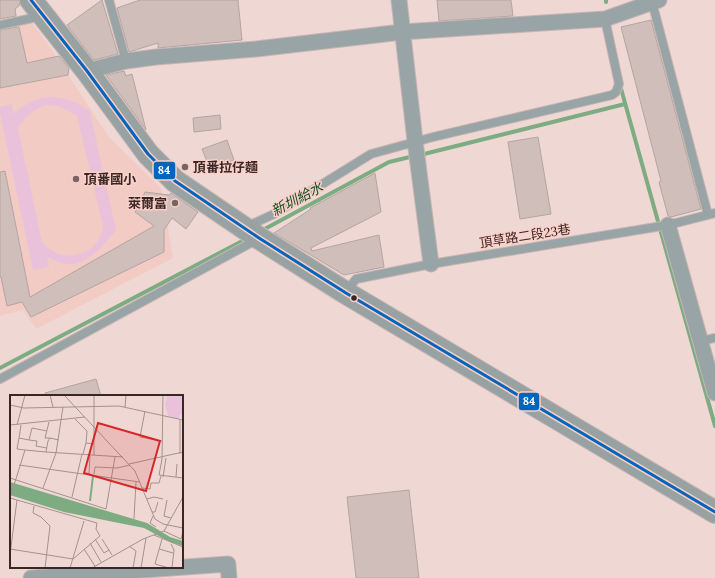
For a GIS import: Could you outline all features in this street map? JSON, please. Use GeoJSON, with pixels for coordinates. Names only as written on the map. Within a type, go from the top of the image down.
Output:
{"type":"FeatureCollection","features":[{"type":"Feature","properties":{"kind":"street"},"geometry":{"type":"LineString","coordinates":[[399,0],[431,264]]}},
{"type":"Feature","properties":{"kind":"street"},"geometry":{"type":"LineString","coordinates":[[87,71],[126,61],[156,56],[256,49],[402,32],[605,19],[656,1]]}},
{"type":"Feature","properties":{"kind":"street"},"geometry":{"type":"LineString","coordinates":[[37,8],[87,71],[148,154],[160,168],[175,181],[251,233],[346,293],[715,512]]}},
{"type":"Feature","properties":{"kind":"street"},"geometry":{"type":"LineString","coordinates":[[668,225],[708,339],[715,393]]}},
{"type":"Feature","properties":{"kind":"street"},"geometry":{"type":"LineString","coordinates":[[183,567],[228,564],[229,578]]}},
{"type":"Feature","properties":{"kind":"street"},"geometry":{"type":"LineString","coordinates":[[31,578],[172,568]]}},
{"type":"Feature","properties":{"kind":"lane"},"geometry":{"type":"LineString","coordinates":[[109,0],[126,61]]}},
{"type":"Feature","properties":{"kind":"lane"},"geometry":{"type":"LineString","coordinates":[[656,1],[712,214]]}},
{"type":"Feature","properties":{"kind":"lane"},"geometry":{"type":"LineString","coordinates":[[0,25],[37,8]]}},
{"type":"Feature","properties":{"kind":"lane"},"geometry":{"type":"LineString","coordinates":[[0,379],[251,233],[274,214],[371,154],[415,141],[612,95],[616,92],[619,84],[605,19]]}},
{"type":"Feature","properties":{"kind":"lane","name":"頂草路二段23巷"},"geometry":{"type":"LineString","coordinates":[[346,293],[356,279],[431,264],[668,225],[712,214]]}},
{"type":"Feature","properties":{"kind":"shaded area","name":"頂番國小"},"geometry":{"type":"Polygon","coordinates":[[[29,19],[47,43],[109,137],[161,188],[173,258],[36,329],[23,310],[0,316],[0,25],[29,19]]]}},
{"type":"Feature","properties":{"kind":"shaded area"},"geometry":{"type":"Polygon","coordinates":[[[53,97],[73,102],[90,112],[116,230],[94,254],[81,262],[65,264],[47,257],[49,267],[33,270],[0,107],[12,104],[13,114],[32,101],[41,98],[53,97]],[[46,105],[33,111],[23,120],[18,128],[42,242],[59,254],[78,255],[87,251],[94,245],[100,237],[103,226],[77,116],[63,108],[46,105]]]}},
{"type":"Feature","properties":{"kind":"building"},"geometry":{"type":"Polygon","coordinates":[[[0,0],[19,0],[20,5],[15,9],[16,16],[0,19],[0,0]]]}},
{"type":"Feature","properties":{"kind":"building"},"geometry":{"type":"Polygon","coordinates":[[[102,0],[118,54],[94,60],[67,25],[102,0]]]}},
{"type":"Feature","properties":{"kind":"building"},"geometry":{"type":"Polygon","coordinates":[[[140,0],[238,0],[242,40],[158,48],[158,43],[129,52],[117,8],[140,0]]]}},
{"type":"Feature","properties":{"kind":"building"},"geometry":{"type":"Polygon","coordinates":[[[437,0],[511,0],[513,16],[439,21],[437,0]]]}},
{"type":"Feature","properties":{"kind":"building"},"geometry":{"type":"Polygon","coordinates":[[[651,20],[701,209],[671,217],[668,216],[659,182],[661,181],[621,27],[651,20]]]}},
{"type":"Feature","properties":{"kind":"building"},"geometry":{"type":"Polygon","coordinates":[[[19,27],[27,63],[59,56],[69,68],[68,75],[0,88],[0,30],[19,27]]]}},
{"type":"Feature","properties":{"kind":"building"},"geometry":{"type":"Polygon","coordinates":[[[124,71],[126,76],[132,74],[146,130],[106,75],[124,71]]]}},
{"type":"Feature","properties":{"kind":"building"},"geometry":{"type":"Polygon","coordinates":[[[220,115],[221,129],[194,132],[193,118],[220,115]]]}},
{"type":"Feature","properties":{"kind":"building"},"geometry":{"type":"Polygon","coordinates":[[[538,137],[551,214],[520,219],[508,142],[538,137]]]}},
{"type":"Feature","properties":{"kind":"building"},"geometry":{"type":"Polygon","coordinates":[[[227,140],[234,160],[210,169],[202,149],[227,140]]]}},
{"type":"Feature","properties":{"kind":"building"},"geometry":{"type":"Polygon","coordinates":[[[5,171],[30,297],[154,226],[135,212],[145,192],[169,195],[171,193],[198,212],[186,229],[172,218],[164,230],[164,252],[31,317],[22,302],[7,306],[0,277],[0,172],[5,171]]]}},
{"type":"Feature","properties":{"kind":"building"},"geometry":{"type":"Polygon","coordinates":[[[375,173],[381,212],[311,248],[312,251],[379,235],[384,267],[344,275],[274,233],[311,209],[310,208],[375,173]]]}},
{"type":"Feature","properties":{"kind":"building"},"geometry":{"type":"Polygon","coordinates":[[[96,379],[101,395],[45,395],[45,393],[96,379]]]}},
{"type":"Feature","properties":{"kind":"building"},"geometry":{"type":"Polygon","coordinates":[[[409,490],[419,578],[356,578],[347,497],[409,490]]]}},
{"type":"Feature","properties":{"kind":"waterway"},"geometry":{"type":"LineString","coordinates":[[620,85],[715,426]]}},
{"type":"Feature","properties":{"kind":"waterway","name":"新圳給水"},"geometry":{"type":"LineString","coordinates":[[420,155],[625,104]]}},
{"type":"Feature","properties":{"kind":"waterway","name":"新圳給水"},"geometry":{"type":"LineString","coordinates":[[261,231],[389,162],[414,156]]}},
{"type":"Feature","properties":{"kind":"waterway","name":"新圳給水"},"geometry":{"type":"LineString","coordinates":[[0,368],[248,238]]}},
{"type":"Feature","properties":{"kind":"transit line","name":"84"},"geometry":{"type":"LineString","coordinates":[[31,0],[87,71],[148,154],[175,181],[259,238],[346,293],[715,512]]}},
{"type":"Feature","properties":{"kind":"place","name":"頂番拉仔麵"},"geometry":{"type":"Point","coordinates":[185,167]}},
{"type":"Feature","properties":{"kind":"place","name":"頂番國小"},"geometry":{"type":"Point","coordinates":[76,179]}},
{"type":"Feature","properties":{"kind":"place","name":"萊爾富"},"geometry":{"type":"Point","coordinates":[175,203]}}]}
